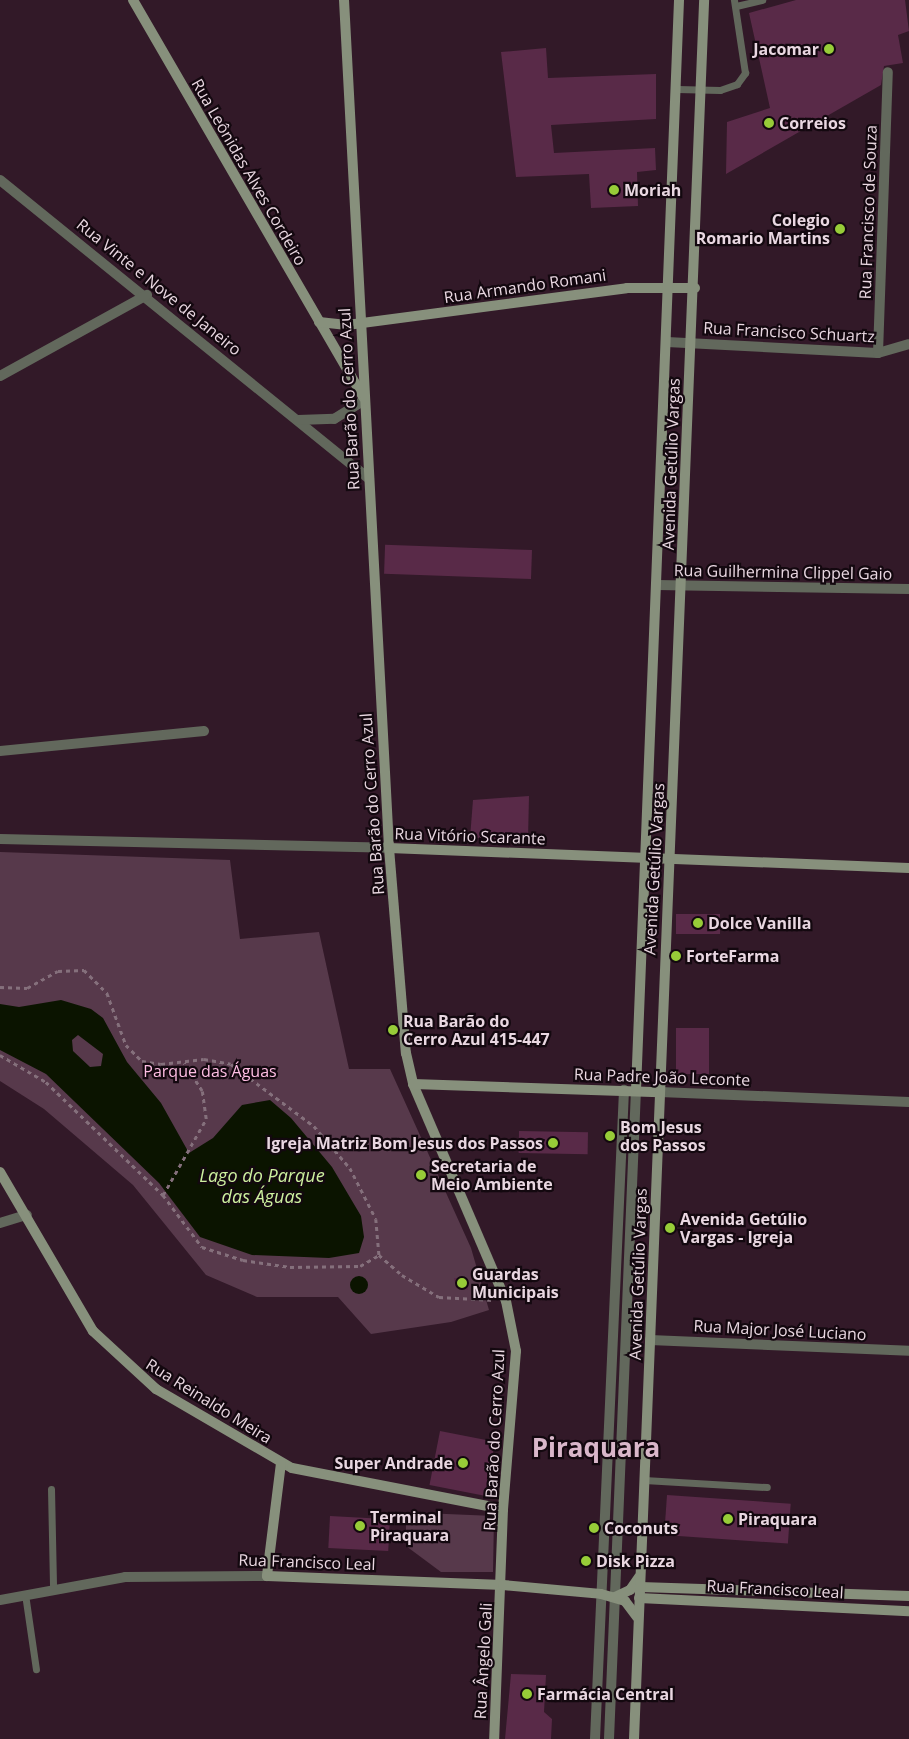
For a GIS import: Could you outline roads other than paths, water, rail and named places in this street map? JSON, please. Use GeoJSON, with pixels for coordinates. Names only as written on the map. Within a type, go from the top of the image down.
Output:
{"type":"FeatureCollection","features":[{"type":"Feature","properties":{"kind":"main road","name":"Rua Leônidas Alves Cordeiro"},"geometry":{"type":"LineString","coordinates":[[133,0],[364,400]]}},
{"type":"Feature","properties":{"kind":"main road","name":"Rua Barão do Cerro Azul"},"geometry":{"type":"LineString","coordinates":[[344,0],[389,848],[406,1053],[413,1084],[506,1301],[516,1351],[504,1509],[503,1585]]}},
{"type":"Feature","properties":{"kind":"main road","name":"Avenida Getúlio Vargas"},"geometry":{"type":"LineString","coordinates":[[636,1090],[667,342],[671,287],[680,0]]}},
{"type":"Feature","properties":{"kind":"main road","name":"Avenida Getúlio Vargas"},"geometry":{"type":"LineString","coordinates":[[634,1739],[691,343],[695,288],[704,0]]}},
{"type":"Feature","properties":{"kind":"main road","name":"Rua Armando Romani"},"geometry":{"type":"LineString","coordinates":[[360,323],[627,288],[695,288]]}},
{"type":"Feature","properties":{"kind":"main road"},"geometry":{"type":"LineString","coordinates":[[319,322],[360,323]]}},
{"type":"Feature","properties":{"kind":"main road","name":"Rua Vitório Scarante"},"geometry":{"type":"LineString","coordinates":[[389,848],[909,868]]}},
{"type":"Feature","properties":{"kind":"main road","name":"Rua Padre João Leconte"},"geometry":{"type":"LineString","coordinates":[[413,1084],[660,1092]]}},
{"type":"Feature","properties":{"kind":"main road","name":"Rua Reinaldo Meira"},"geometry":{"type":"LineString","coordinates":[[0,1172],[27,1215],[80,1312],[109,1350],[156,1389],[281,1464],[312,1474],[504,1509]]}},
{"type":"Feature","properties":{"kind":"main road"},"geometry":{"type":"LineString","coordinates":[[267,1576],[281,1464]]}},
{"type":"Feature","properties":{"kind":"main road"},"geometry":{"type":"LineString","coordinates":[[615,1597],[634,1586],[640,1571]]}},
{"type":"Feature","properties":{"kind":"main road","name":"Rua Francisco Leal"},"geometry":{"type":"LineString","coordinates":[[267,1576],[503,1585],[601,1594],[615,1597],[633,1608],[638,1624]]}},
{"type":"Feature","properties":{"kind":"main road","name":"Rua Ângelo Gali"},"geometry":{"type":"LineString","coordinates":[[494,1739],[503,1585]]}},
{"type":"Feature","properties":{"kind":"main road","name":"Rua Francisco Leal"},"geometry":{"type":"LineString","coordinates":[[640,1587],[909,1596]]}},
{"type":"Feature","properties":{"kind":"main road","name":"Rua Francisco Leal"},"geometry":{"type":"LineString","coordinates":[[640,1598],[909,1611]]}},
{"type":"Feature","properties":{"kind":"street","name":"Rua Francisco de Souza"},"geometry":{"type":"LineString","coordinates":[[878,353],[888,72]]}},
{"type":"Feature","properties":{"kind":"street","name":"Rua Vinte e Nove de Janeiro"},"geometry":{"type":"LineString","coordinates":[[0,180],[147,295],[368,479]]}},
{"type":"Feature","properties":{"kind":"street"},"geometry":{"type":"LineString","coordinates":[[0,376],[147,295]]}},
{"type":"Feature","properties":{"kind":"street","name":"Rua Francisco Schuartz"},"geometry":{"type":"LineString","coordinates":[[667,342],[878,353],[909,344]]}},
{"type":"Feature","properties":{"kind":"street"},"geometry":{"type":"LineString","coordinates":[[298,420],[334,418],[364,400]]}},
{"type":"Feature","properties":{"kind":"street","name":"Rua Guilhermina Clippel Gaio"},"geometry":{"type":"LineString","coordinates":[[657,585],[909,590]]}},
{"type":"Feature","properties":{"kind":"street"},"geometry":{"type":"LineString","coordinates":[[0,750],[204,731]]}},
{"type":"Feature","properties":{"kind":"street","name":"Rua Vitório Scarante"},"geometry":{"type":"LineString","coordinates":[[0,839],[389,848]]}},
{"type":"Feature","properties":{"kind":"street","name":"Avenida Getúlio Vargas"},"geometry":{"type":"LineString","coordinates":[[595,1739],[624,1090]]}},
{"type":"Feature","properties":{"kind":"street","name":"Avenida Getúlio Vargas"},"geometry":{"type":"LineString","coordinates":[[610,1739],[636,1090]]}},
{"type":"Feature","properties":{"kind":"street","name":"Rua Padre João Leconte"},"geometry":{"type":"LineString","coordinates":[[660,1092],[909,1102]]}},
{"type":"Feature","properties":{"kind":"street"},"geometry":{"type":"LineString","coordinates":[[0,1223],[27,1215]]}},
{"type":"Feature","properties":{"kind":"street","name":"Rua Major José Luciano"},"geometry":{"type":"LineString","coordinates":[[650,1340],[909,1351]]}},
{"type":"Feature","properties":{"kind":"street","name":"Rua Francisco Leal"},"geometry":{"type":"LineString","coordinates":[[0,1600],[53,1587],[134,1576],[267,1576]]}},
{"type":"Feature","properties":{"kind":"lane"},"geometry":{"type":"LineString","coordinates":[[677,89],[701,91],[737,84],[745,73],[735,3],[762,0]]}},
{"type":"Feature","properties":{"kind":"lane"},"geometry":{"type":"LineString","coordinates":[[644,1480],[767,1487]]}},
{"type":"Feature","properties":{"kind":"lane"},"geometry":{"type":"LineString","coordinates":[[52,1489],[53,1587]]}},
{"type":"Feature","properties":{"kind":"lane"},"geometry":{"type":"LineString","coordinates":[[25,1594],[36,1669]]}},
{"type":"Feature","properties":{"kind":"water","name":"Lago do Parque das Águas"},"geometry":{"type":"Polygon","coordinates":[[[61,1000],[91,1009],[103,1018],[127,1062],[161,1103],[189,1153],[213,1138],[242,1105],[270,1100],[291,1118],[332,1167],[361,1216],[364,1237],[359,1253],[329,1258],[252,1255],[200,1237],[159,1183],[46,1074],[0,1050],[0,1004],[19,1007],[61,1000]],[[78,1035],[72,1040],[73,1051],[90,1067],[101,1066],[103,1054],[78,1035]]]}},
{"type":"Feature","properties":{"kind":"water"},"geometry":{"type":"Polygon","coordinates":[[[355,1276],[363,1276],[368,1281],[366,1292],[355,1294],[350,1289],[350,1281],[355,1276]]]}},
{"type":"Feature","properties":{"kind":"place","name":"Jacomar"},"geometry":{"type":"Point","coordinates":[829,49]}},
{"type":"Feature","properties":{"kind":"place","name":"Correios"},"geometry":{"type":"Point","coordinates":[769,123]}},
{"type":"Feature","properties":{"kind":"place","name":"Moriah"},"geometry":{"type":"Point","coordinates":[614,190]}},
{"type":"Feature","properties":{"kind":"place","name":"Colegio Romario Martins"},"geometry":{"type":"Point","coordinates":[840,229]}},
{"type":"Feature","properties":{"kind":"place","name":"Dolce Vanilla"},"geometry":{"type":"Point","coordinates":[698,923]}},
{"type":"Feature","properties":{"kind":"place","name":"ForteFarma"},"geometry":{"type":"Point","coordinates":[676,956]}},
{"type":"Feature","properties":{"kind":"place","name":"Rua Barão do Cerro Azul 415-447"},"geometry":{"type":"Point","coordinates":[393,1030]}},
{"type":"Feature","properties":{"kind":"place","name":"Bom Jesus dos Passos"},"geometry":{"type":"Point","coordinates":[610,1136]}},
{"type":"Feature","properties":{"kind":"place","name":"Igreja Matriz Bom Jesus dos Passos"},"geometry":{"type":"Point","coordinates":[553,1143]}},
{"type":"Feature","properties":{"kind":"place","name":"Secretaria de Meio Ambiente"},"geometry":{"type":"Point","coordinates":[421,1175]}},
{"type":"Feature","properties":{"kind":"place","name":"Avenida Getúlio Vargas - Igreja"},"geometry":{"type":"Point","coordinates":[670,1228]}},
{"type":"Feature","properties":{"kind":"place","name":"Guardas Municipais"},"geometry":{"type":"Point","coordinates":[462,1283]}},
{"type":"Feature","properties":{"kind":"place","name":"Super Andrade"},"geometry":{"type":"Point","coordinates":[463,1463]}},
{"type":"Feature","properties":{"kind":"place","name":"Piraquara"},"geometry":{"type":"Point","coordinates":[728,1519]}},
{"type":"Feature","properties":{"kind":"place","name":"Terminal Piraquara"},"geometry":{"type":"Point","coordinates":[360,1526]}},
{"type":"Feature","properties":{"kind":"place","name":"Coconuts"},"geometry":{"type":"Point","coordinates":[594,1528]}},
{"type":"Feature","properties":{"kind":"place","name":"Disk Pizza"},"geometry":{"type":"Point","coordinates":[586,1561]}},
{"type":"Feature","properties":{"kind":"place","name":"Farmácia Central"},"geometry":{"type":"Point","coordinates":[527,1694]}},
{"type":"Feature","properties":{"kind":"district","name":"Piraquara"},"geometry":{"type":"Point","coordinates":[596,1448]}},
{"type":"Feature","properties":{"kind":"park label","name":"Parque das Águas"},"geometry":{"type":"Point","coordinates":[210,1071]}}]}
